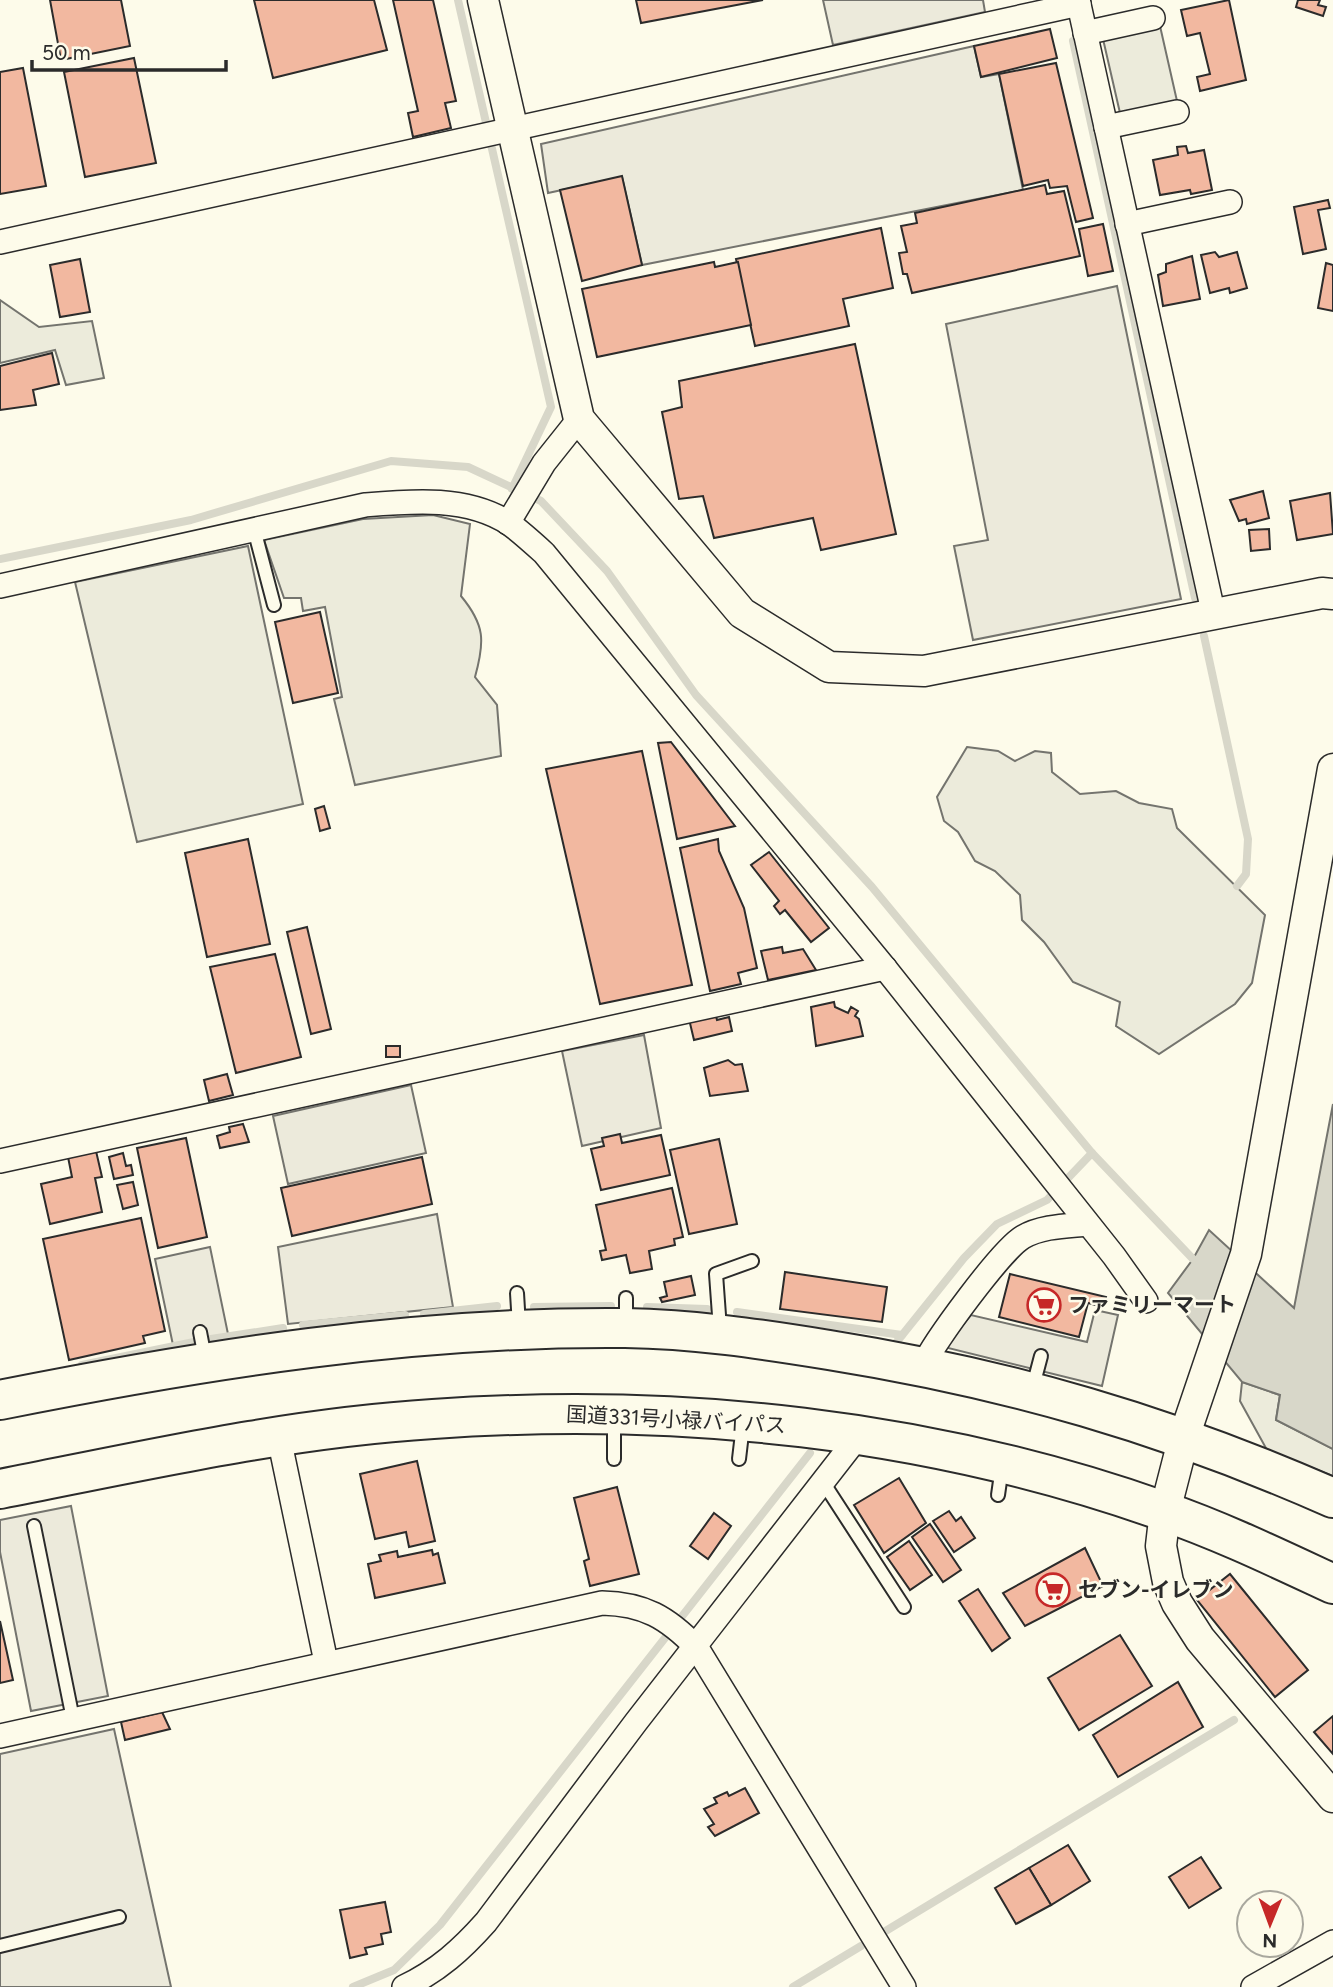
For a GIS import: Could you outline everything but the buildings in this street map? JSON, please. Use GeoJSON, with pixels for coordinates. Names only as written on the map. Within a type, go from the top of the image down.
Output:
{"type":"FeatureCollection","features":[{"type":"Feature","properties":{"kind":"highway"},"geometry":{"type":"LineString","coordinates":[[0,1400],[203,1347],[421,1337],[518,1311],[626,1313],[720,1333],[923,1366],[1036,1373],[1110,1412],[1184,1437],[1333,1498]]}},
{"type":"Feature","properties":{"kind":"highway","name":"国道331号小禄バイパス"},"geometry":{"type":"LineString","coordinates":[[0,1489],[279,1438],[431,1419],[614,1414],[744,1421],[860,1434],[1000,1479],[1165,1511],[1251,1546],[1333,1584]]}},
{"type":"Feature","properties":{"kind":"street"},"geometry":{"type":"LineString","coordinates":[[483,0],[579,419],[742,614],[829,667],[923,671],[1322,593],[1333,594]]}},
{"type":"Feature","properties":{"kind":"street"},"geometry":{"type":"LineString","coordinates":[[0,242],[1079,2],[1214,616]]}},
{"type":"Feature","properties":{"kind":"street"},"geometry":{"type":"LineString","coordinates":[[1085,33],[1153,18]]}},
{"type":"Feature","properties":{"kind":"street"},"geometry":{"type":"LineString","coordinates":[[1106,127],[1177,112]]}},
{"type":"Feature","properties":{"kind":"street"},"geometry":{"type":"LineString","coordinates":[[1128,224],[1230,202]]}},
{"type":"Feature","properties":{"kind":"street"},"geometry":{"type":"LineString","coordinates":[[508,523],[544,463],[579,419]]}},
{"type":"Feature","properties":{"kind":"street"},"geometry":{"type":"LineString","coordinates":[[0,586],[365,505],[419,500],[464,506],[508,523],[544,553],[885,968],[1146,1301]]}},
{"type":"Feature","properties":{"kind":"street"},"geometry":{"type":"LineString","coordinates":[[1332,783],[1246,1254],[1184,1437],[1165,1511],[1161,1546],[1168,1582],[1177,1603],[1244,1694],[1333,1797]]}},
{"type":"Feature","properties":{"kind":"street"},"geometry":{"type":"LineString","coordinates":[[0,1161],[885,968]]}},
{"type":"Feature","properties":{"kind":"street"},"geometry":{"type":"LineString","coordinates":[[923,1366],[1003,1253],[1025,1236],[1082,1217]]}},
{"type":"Feature","properties":{"kind":"street"},"geometry":{"type":"LineString","coordinates":[[404,1987],[431,1975],[466,1945],[694,1644],[860,1434]]}},
{"type":"Feature","properties":{"kind":"street"},"geometry":{"type":"LineString","coordinates":[[279,1438],[327,1662]]}},
{"type":"Feature","properties":{"kind":"street"},"geometry":{"type":"LineString","coordinates":[[0,1736],[602,1603],[629,1604],[661,1617],[694,1644],[904,1987]]}},
{"type":"Feature","properties":{"kind":"street"},"geometry":{"type":"LineString","coordinates":[[1253,1987],[1333,1942]]}},
{"type":"Feature","properties":{"kind":"lane"},"geometry":{"type":"LineString","coordinates":[[254,530],[274,605]]}},
{"type":"Feature","properties":{"kind":"lane"},"geometry":{"type":"LineString","coordinates":[[720,1333],[716,1274],[752,1261]]}},
{"type":"Feature","properties":{"kind":"lane"},"geometry":{"type":"LineString","coordinates":[[614,1414],[614,1459]]}},
{"type":"Feature","properties":{"kind":"lane"},"geometry":{"type":"LineString","coordinates":[[739,1459],[744,1421]]}},
{"type":"Feature","properties":{"kind":"lane"},"geometry":{"type":"LineString","coordinates":[[823,1482],[904,1607]]}},
{"type":"Feature","properties":{"kind":"lane"},"geometry":{"type":"LineString","coordinates":[[34,1526],[73,1719]]}},
{"type":"Feature","properties":{"kind":"lane"},"geometry":{"type":"LineString","coordinates":[[0,1946],[119,1917]]}},
{"type":"Feature","properties":{"kind":"shaded area"},"geometry":{"type":"Polygon","coordinates":[[[823,0],[983,0],[985,12],[833,45],[823,0]]]}},
{"type":"Feature","properties":{"kind":"shaded area"},"geometry":{"type":"Polygon","coordinates":[[[1160,26],[1177,101],[1120,113],[1103,39],[1160,26]]]}},
{"type":"Feature","properties":{"kind":"shaded area"},"geometry":{"type":"Polygon","coordinates":[[[974,46],[981,77],[999,74],[1023,190],[642,265],[622,177],[548,193],[541,144],[974,46]]]}},
{"type":"Feature","properties":{"kind":"shaded area"},"geometry":{"type":"Polygon","coordinates":[[[1117,286],[1181,599],[973,640],[954,546],[988,540],[946,324],[1117,286]]]}},
{"type":"Feature","properties":{"kind":"shaded area"},"geometry":{"type":"Polygon","coordinates":[[[0,300],[39,327],[92,321],[104,378],[66,385],[55,350],[0,363],[0,300]]]}},
{"type":"Feature","properties":{"kind":"shaded area"},"geometry":{"type":"Polygon","coordinates":[[[433,515],[470,524],[461,596],[479,625],[481,643],[475,677],[497,705],[501,756],[355,785],[334,699],[342,697],[325,607],[303,611],[301,598],[284,598],[264,540],[363,519],[433,515]]]}},
{"type":"Feature","properties":{"kind":"shaded area"},"geometry":{"type":"Polygon","coordinates":[[[248,546],[303,804],[137,842],[75,582],[248,546]]]}},
{"type":"Feature","properties":{"kind":"shaded area"},"geometry":{"type":"Polygon","coordinates":[[[967,747],[998,751],[1015,761],[1035,751],[1051,753],[1052,772],[1080,794],[1116,791],[1139,803],[1172,809],[1177,828],[1265,915],[1252,983],[1235,1004],[1159,1054],[1116,1026],[1120,1002],[1073,982],[1044,942],[1022,920],[1020,895],[995,871],[975,861],[958,832],[944,821],[937,797],[967,747]]]}},
{"type":"Feature","properties":{"kind":"shaded area"},"geometry":{"type":"Polygon","coordinates":[[[644,1035],[661,1128],[582,1146],[562,1051],[644,1035]]]}},
{"type":"Feature","properties":{"kind":"shaded area"},"geometry":{"type":"Polygon","coordinates":[[[411,1085],[426,1153],[288,1184],[273,1116],[411,1085]]]}},
{"type":"Feature","properties":{"kind":"shaded area"},"geometry":{"type":"Polygon","coordinates":[[[1333,1104],[1333,1449],[1276,1420],[1280,1395],[1242,1382],[1168,1293],[1193,1259],[1209,1230],[1294,1308],[1333,1104]]]}},
{"type":"Feature","properties":{"kind":"shaded area"},"geometry":{"type":"Polygon","coordinates":[[[437,1214],[453,1307],[288,1324],[278,1247],[437,1214]]]}},
{"type":"Feature","properties":{"kind":"shaded area"},"geometry":{"type":"Polygon","coordinates":[[[210,1247],[228,1334],[173,1345],[155,1259],[210,1247]]]}},
{"type":"Feature","properties":{"kind":"shaded area"},"geometry":{"type":"Polygon","coordinates":[[[1095,1310],[1118,1315],[1102,1386],[944,1347],[971,1315],[1087,1342],[1095,1310]]]}},
{"type":"Feature","properties":{"kind":"shaded area"},"geometry":{"type":"Polygon","coordinates":[[[1242,1382],[1280,1395],[1276,1420],[1333,1449],[1333,1476],[1267,1450],[1240,1401],[1242,1382]]]}},
{"type":"Feature","properties":{"kind":"shaded area"},"geometry":{"type":"Polygon","coordinates":[[[71,1506],[108,1696],[31,1711],[0,1552],[0,1520],[71,1506]]]}},
{"type":"Feature","properties":{"kind":"shaded area"},"geometry":{"type":"Polygon","coordinates":[[[114,1729],[171,1987],[0,1987],[0,1754],[114,1729]]]}},
{"type":"Feature","properties":{"kind":"waterway"},"geometry":{"type":"LineString","coordinates":[[458,0],[551,407],[512,489]]}},
{"type":"Feature","properties":{"kind":"waterway"},"geometry":{"type":"LineString","coordinates":[[1073,41],[1195,598]]}},
{"type":"Feature","properties":{"kind":"waterway"},"geometry":{"type":"LineString","coordinates":[[0,559],[191,520],[391,461],[468,467],[541,501],[607,571],[696,695],[872,887],[1092,1153],[1193,1259]]}},
{"type":"Feature","properties":{"kind":"waterway"},"geometry":{"type":"LineString","coordinates":[[1204,636],[1248,839],[1246,874],[1237,886]]}},
{"type":"Feature","properties":{"kind":"waterway"},"geometry":{"type":"LineString","coordinates":[[895,1344],[964,1258],[997,1224],[1047,1200],[1092,1153]]}},
{"type":"Feature","properties":{"kind":"waterway"},"geometry":{"type":"LineString","coordinates":[[424,1314],[497,1306]]}},
{"type":"Feature","properties":{"kind":"waterway"},"geometry":{"type":"LineString","coordinates":[[534,1307],[611,1306]]}},
{"type":"Feature","properties":{"kind":"waterway"},"geometry":{"type":"LineString","coordinates":[[647,1307],[707,1309]]}},
{"type":"Feature","properties":{"kind":"waterway"},"geometry":{"type":"LineString","coordinates":[[737,1312],[902,1335]]}},
{"type":"Feature","properties":{"kind":"waterway"},"geometry":{"type":"LineString","coordinates":[[303,1325],[405,1315]]}},
{"type":"Feature","properties":{"kind":"waterway"},"geometry":{"type":"LineString","coordinates":[[211,1339],[283,1328]]}},
{"type":"Feature","properties":{"kind":"waterway"},"geometry":{"type":"LineString","coordinates":[[82,1365],[194,1342]]}},
{"type":"Feature","properties":{"kind":"waterway"},"geometry":{"type":"LineString","coordinates":[[353,1987],[394,1970],[440,1925],[810,1453]]}},
{"type":"Feature","properties":{"kind":"waterway"},"geometry":{"type":"LineString","coordinates":[[879,1935],[1234,1720]]}},
{"type":"Feature","properties":{"kind":"waterway"},"geometry":{"type":"LineString","coordinates":[[793,1987],[861,1946]]}},
{"type":"Feature","properties":{"kind":"place","name":"ファミリーマート"},"geometry":{"type":"Point","coordinates":[1044,1305]}},
{"type":"Feature","properties":{"kind":"place","name":"セブン-イレブン"},"geometry":{"type":"Point","coordinates":[1053,1590]}}]}
